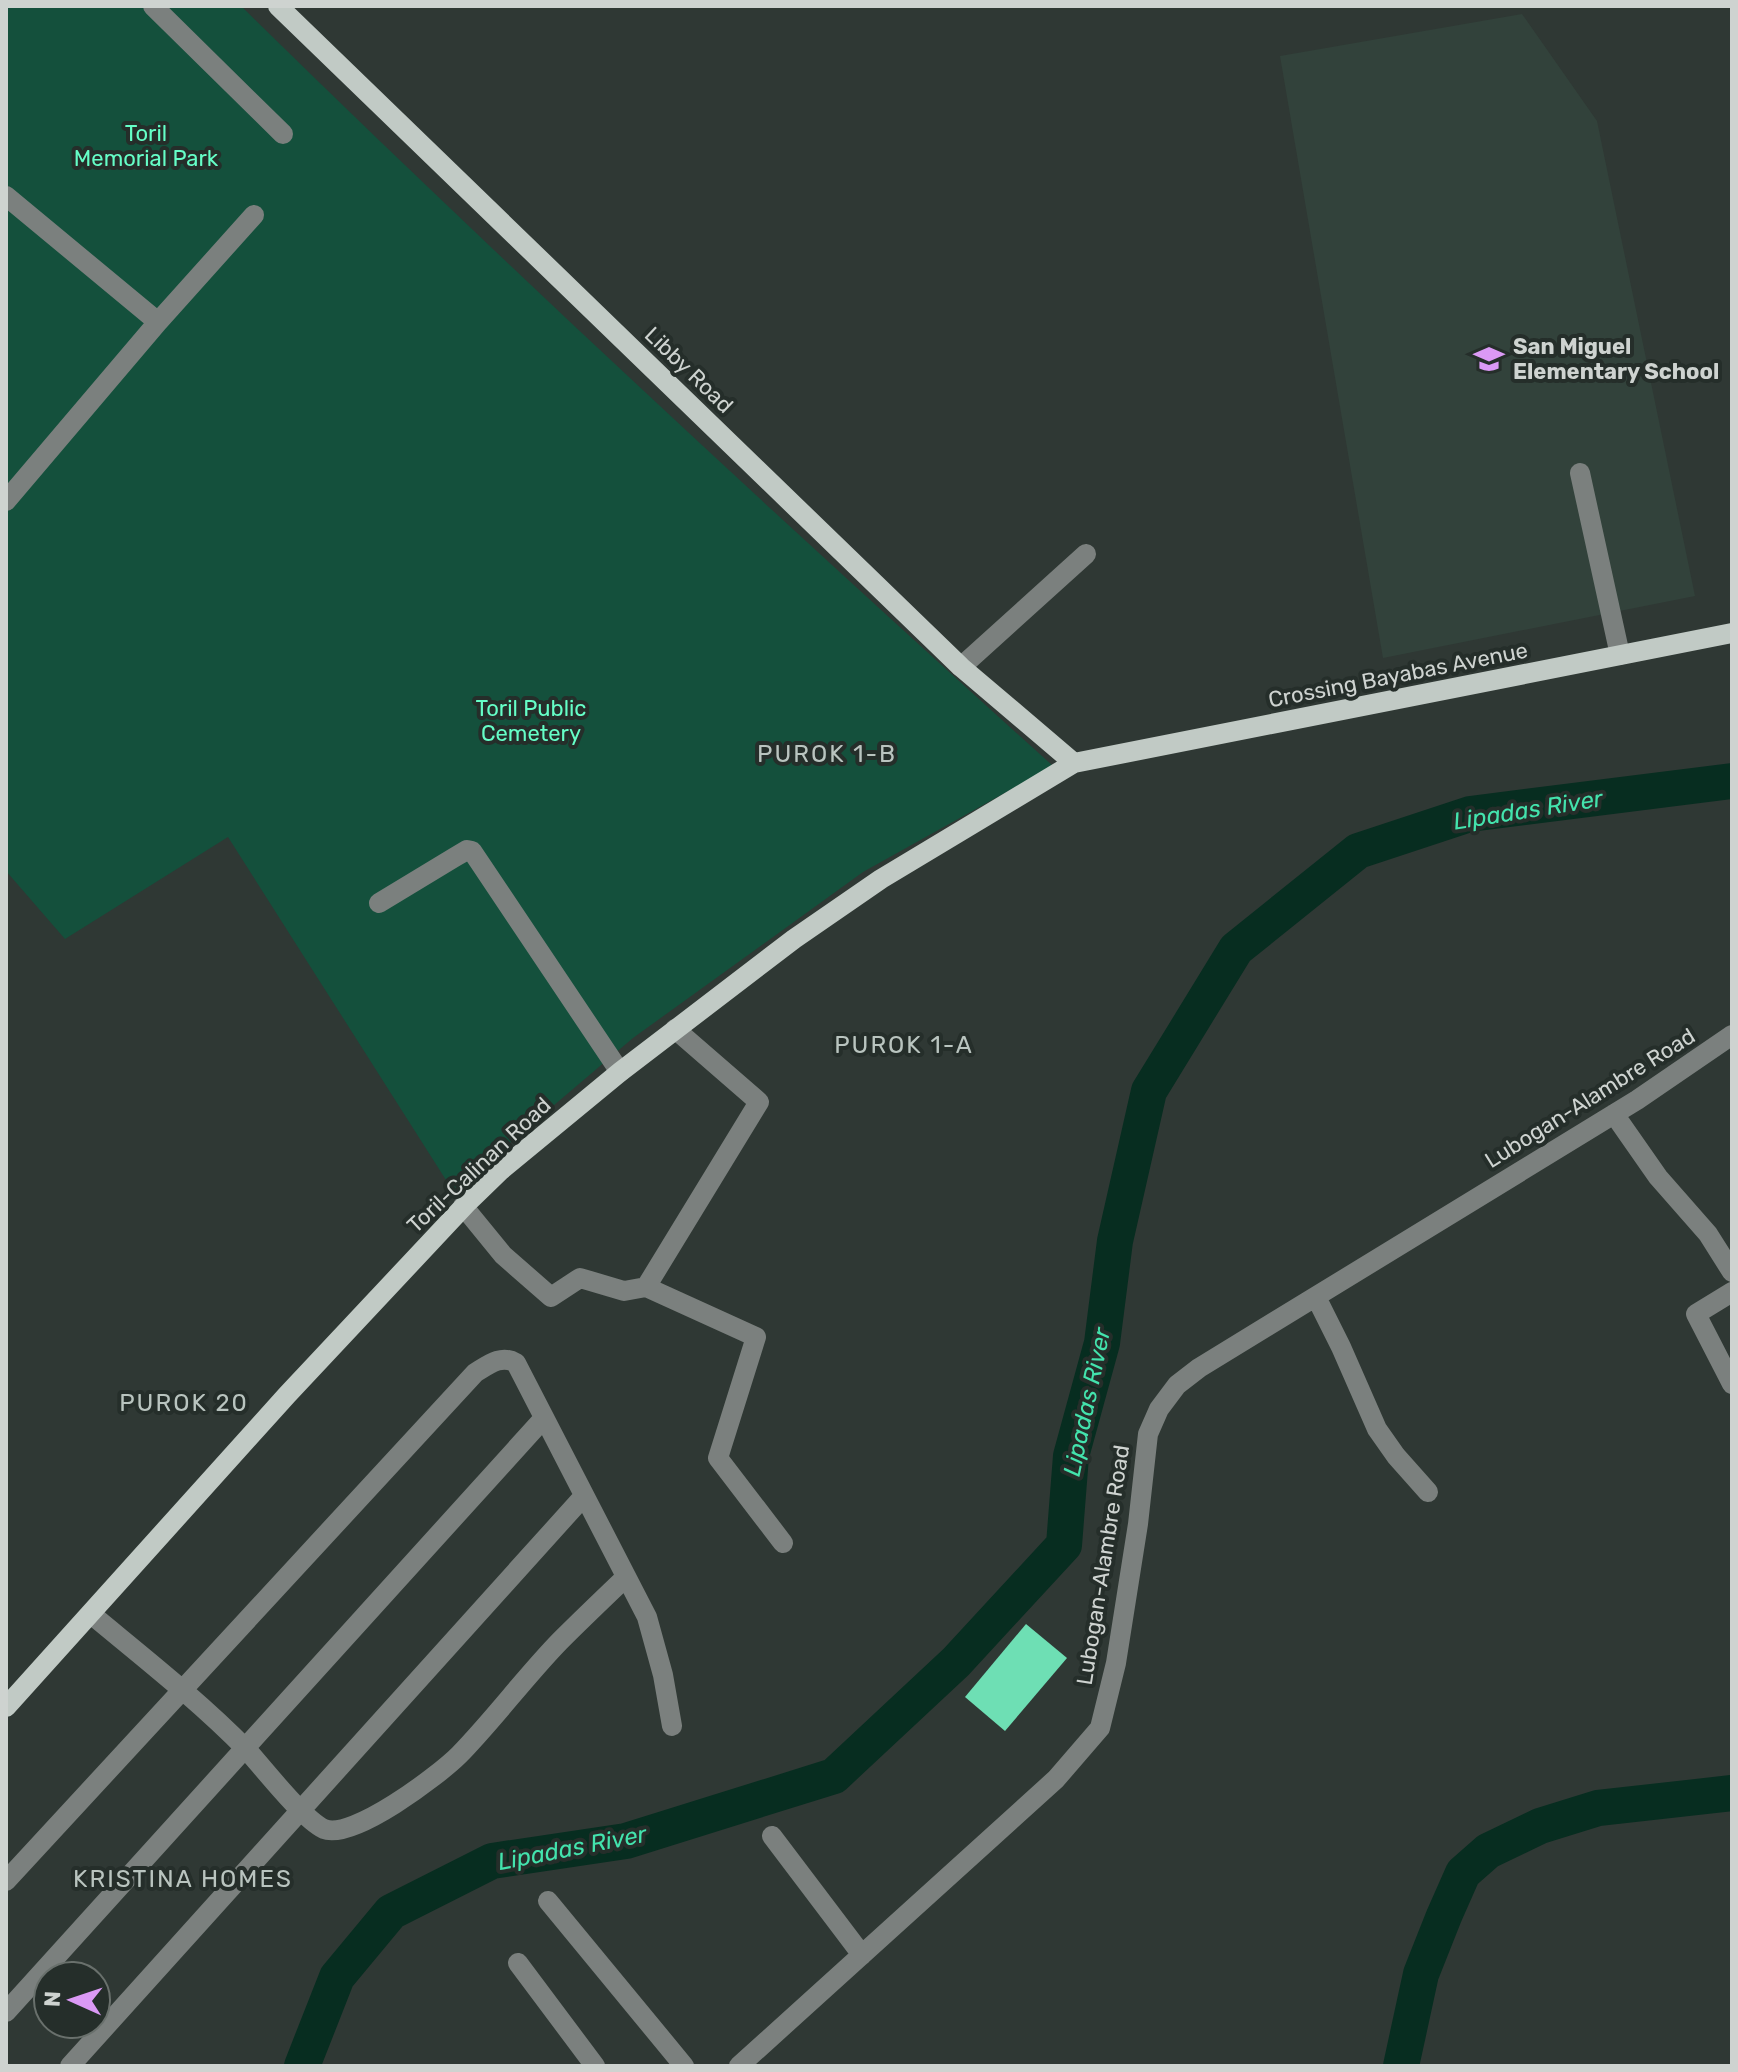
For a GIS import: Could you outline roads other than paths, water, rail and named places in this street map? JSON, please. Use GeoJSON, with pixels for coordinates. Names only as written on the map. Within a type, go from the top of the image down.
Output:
{"type":"FeatureCollection","features":[{"type":"Feature","properties":{"kind":"main road","name":"Libby Road"},"geometry":{"type":"LineString","coordinates":[[278,6],[961,667],[1074,763]]}},
{"type":"Feature","properties":{"kind":"main road","name":"Crossing Bayabas Avenue"},"geometry":{"type":"LineString","coordinates":[[1074,763],[1732,633]]}},
{"type":"Feature","properties":{"kind":"main road","name":"Toril-Calinan Road"},"geometry":{"type":"LineString","coordinates":[[6,1707],[287,1395],[463,1206],[512,1161],[675,1029],[844,903],[1074,763]]}},
{"type":"Feature","properties":{"kind":"street"},"geometry":{"type":"LineString","coordinates":[[153,6],[283,134]]}},
{"type":"Feature","properties":{"kind":"street"},"geometry":{"type":"LineString","coordinates":[[6,196],[158,322]]}},
{"type":"Feature","properties":{"kind":"street"},"geometry":{"type":"LineString","coordinates":[[6,501],[158,322],[254,215]]}},
{"type":"Feature","properties":{"kind":"street"},"geometry":{"type":"LineString","coordinates":[[1580,473],[1620,655]]}},
{"type":"Feature","properties":{"kind":"street"},"geometry":{"type":"LineString","coordinates":[[961,667],[1086,554]]}},
{"type":"Feature","properties":{"kind":"street"},"geometry":{"type":"LineString","coordinates":[[379,903],[467,850],[472,851],[620,1072]]}},
{"type":"Feature","properties":{"kind":"street"},"geometry":{"type":"LineString","coordinates":[[646,1287],[759,1102],[675,1029]]}},
{"type":"Feature","properties":{"kind":"street","name":"Lubogan-Alambre Road"},"geometry":{"type":"LineString","coordinates":[[739,2066],[1056,1779],[1100,1728],[1116,1663],[1138,1524],[1148,1434],[1159,1409],[1177,1385],[1199,1368],[1614,1114],[1732,1035]]}},
{"type":"Feature","properties":{"kind":"street"},"geometry":{"type":"LineString","coordinates":[[1614,1114],[1658,1177],[1708,1234],[1732,1272]]}},
{"type":"Feature","properties":{"kind":"street"},"geometry":{"type":"LineString","coordinates":[[463,1206],[503,1255],[551,1297],[580,1278],[624,1291],[646,1287],[756,1337],[718,1458],[783,1543]]}},
{"type":"Feature","properties":{"kind":"street"},"geometry":{"type":"LineString","coordinates":[[1732,1292],[1696,1314],[1732,1384]]}},
{"type":"Feature","properties":{"kind":"street"},"geometry":{"type":"LineString","coordinates":[[1316,1297],[1377,1429],[1428,1492]]}},
{"type":"Feature","properties":{"kind":"street"},"geometry":{"type":"LineString","coordinates":[[6,1881],[475,1373],[503,1359],[516,1363],[647,1617],[663,1675],[672,1726]]}},
{"type":"Feature","properties":{"kind":"street"},"geometry":{"type":"LineString","coordinates":[[6,2012],[544,1418]]}},
{"type":"Feature","properties":{"kind":"street"},"geometry":{"type":"LineString","coordinates":[[70,2066],[584,1496]]}},
{"type":"Feature","properties":{"kind":"street"},"geometry":{"type":"LineString","coordinates":[[91,1614],[182,1690],[245,1749],[300,1809],[324,1829],[339,1831],[367,1820],[431,1778],[457,1756],[560,1641],[626,1577]]}},
{"type":"Feature","properties":{"kind":"street"},"geometry":{"type":"LineString","coordinates":[[772,1836],[862,1955]]}},
{"type":"Feature","properties":{"kind":"street"},"geometry":{"type":"LineString","coordinates":[[548,1901],[684,2066]]}},
{"type":"Feature","properties":{"kind":"street"},"geometry":{"type":"LineString","coordinates":[[518,1963],[595,2066]]}},
{"type":"Feature","properties":{"kind":"waterway","name":"Lipadas River"},"geometry":{"type":"LineString","coordinates":[[302,2066],[337,1977],[391,1912],[492,1861],[626,1841],[834,1776],[956,1662],[1064,1545],[1071,1456],[1102,1343],[1115,1241],[1149,1091],[1236,949],[1358,851],[1470,814],[1732,781]]}},
{"type":"Feature","properties":{"kind":"waterway"},"geometry":{"type":"LineString","coordinates":[[1401,2066],[1421,1974],[1444,1916],[1463,1873],[1488,1851],[1540,1826],[1598,1808],[1732,1793]]}},
{"type":"Feature","properties":{"kind":"place","name":"San Miguel Elementary School"},"geometry":{"type":"Point","coordinates":[1489,359]}},
{"type":"Feature","properties":{"kind":"district","name":"PUROK 1-B"},"geometry":{"type":"Point","coordinates":[827,754]}},
{"type":"Feature","properties":{"kind":"district","name":"PUROK 1-A"},"geometry":{"type":"Point","coordinates":[904,1045]}},
{"type":"Feature","properties":{"kind":"district","name":"PUROK 20"},"geometry":{"type":"Point","coordinates":[184,1403]}},
{"type":"Feature","properties":{"kind":"district","name":"KRISTINA HOMES"},"geometry":{"type":"Point","coordinates":[183,1879]}},
{"type":"Feature","properties":{"kind":"park label","name":"Toril Memorial Park"},"geometry":{"type":"Point","coordinates":[146,146]}},
{"type":"Feature","properties":{"kind":"park label","name":"Toril Public Cemetery"},"geometry":{"type":"Point","coordinates":[531,720]}}]}
